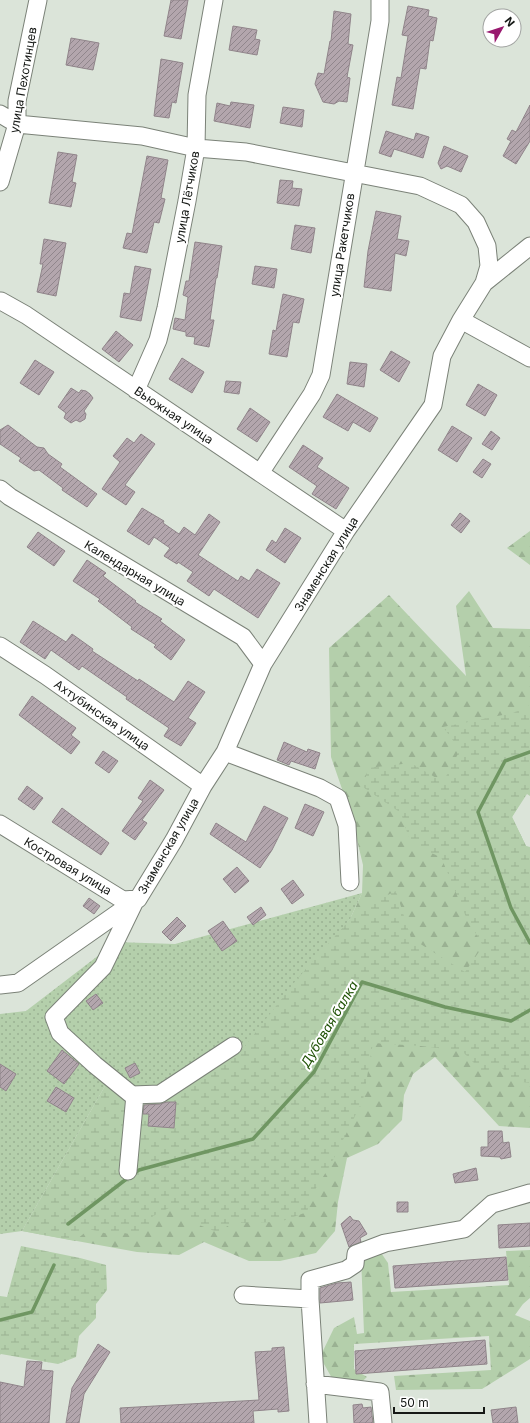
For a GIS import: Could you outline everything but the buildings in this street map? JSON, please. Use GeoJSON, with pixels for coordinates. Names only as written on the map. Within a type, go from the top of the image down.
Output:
{"type":"FeatureCollection","features":[{"type":"Feature","properties":{"kind":"street","name":"улица Пехотинцев"},"geometry":{"type":"LineString","coordinates":[[0,182],[17,124],[17,101],[38,0]]}},
{"type":"Feature","properties":{"kind":"street","name":"улица Лётчиков"},"geometry":{"type":"LineString","coordinates":[[136,390],[158,340],[187,201],[196,148],[197,95],[214,0]]}},
{"type":"Feature","properties":{"kind":"street","name":"улица Ракетчиков"},"geometry":{"type":"LineString","coordinates":[[260,473],[312,394],[321,375],[380,21],[380,0]]}},
{"type":"Feature","properties":{"kind":"street"},"geometry":{"type":"LineString","coordinates":[[0,114],[17,124],[142,136],[196,148],[246,152],[420,186],[461,206],[476,222],[487,246],[489,266],[484,283]]}},
{"type":"Feature","properties":{"kind":"street","name":"Знаменская улица"},"geometry":{"type":"LineString","coordinates":[[135,1095],[132,1095],[95,1065],[60,1033],[54,1017],[102,967],[136,900],[174,840],[203,786],[225,752],[263,664],[346,531],[433,405],[442,356],[461,320],[484,283],[530,246]]}},
{"type":"Feature","properties":{"kind":"street","name":"Вьюжная улица"},"geometry":{"type":"LineString","coordinates":[[0,302],[26,315],[346,531]]}},
{"type":"Feature","properties":{"kind":"street"},"geometry":{"type":"LineString","coordinates":[[461,320],[530,358]]}},
{"type":"Feature","properties":{"kind":"street","name":"Календарная улица"},"geometry":{"type":"LineString","coordinates":[[0,488],[10,498],[243,637],[263,664]]}},
{"type":"Feature","properties":{"kind":"street","name":"Ахтубинская улица"},"geometry":{"type":"LineString","coordinates":[[0,646],[45,675],[203,786]]}},
{"type":"Feature","properties":{"kind":"street"},"geometry":{"type":"LineString","coordinates":[[225,752],[320,788],[338,798],[347,825],[350,882]]}},
{"type":"Feature","properties":{"kind":"street","name":"Костровая улица"},"geometry":{"type":"LineString","coordinates":[[0,824],[123,900],[136,900]]}},
{"type":"Feature","properties":{"kind":"street"},"geometry":{"type":"LineString","coordinates":[[0,985],[18,983],[136,900]]}},
{"type":"Feature","properties":{"kind":"street"},"geometry":{"type":"LineString","coordinates":[[128,1171],[135,1095],[160,1094],[233,1046]]}},
{"type":"Feature","properties":{"kind":"street"},"geometry":{"type":"LineString","coordinates":[[318,1423],[310,1280],[346,1270],[355,1264],[356,1254],[385,1242],[464,1229],[492,1204],[530,1193]]}},
{"type":"Feature","properties":{"kind":"street"},"geometry":{"type":"LineString","coordinates":[[243,1295],[310,1294]]}},
{"type":"Feature","properties":{"kind":"street"},"geometry":{"type":"LineString","coordinates":[[315,1384],[380,1392],[383,1423]]}},
{"type":"Feature","properties":{"kind":"green space"},"geometry":{"type":"Polygon","coordinates":[[[530,531],[530,565],[507,548],[530,531]]]}},
{"type":"Feature","properties":{"kind":"green space"},"geometry":{"type":"Polygon","coordinates":[[[469,591],[493,628],[530,629],[530,796],[527,794],[512,817],[526,846],[530,847],[530,1128],[499,1126],[435,1057],[413,1074],[404,1095],[402,1120],[378,1144],[347,1158],[338,1202],[335,1231],[316,1253],[280,1261],[249,1261],[204,1242],[179,1255],[137,1252],[22,1231],[350,919],[362,893],[363,865],[351,815],[331,757],[329,648],[389,595],[466,676],[456,606],[469,591]]]}},
{"type":"Feature","properties":{"kind":"green space"},"geometry":{"type":"Polygon","coordinates":[[[530,705],[530,787],[512,817],[526,846],[530,848],[530,1083],[515,1081],[502,1068],[482,1071],[462,1051],[421,1046],[373,1043],[363,1100],[331,1164],[313,1193],[307,1212],[280,1222],[233,1223],[217,1232],[194,1223],[175,1205],[153,1216],[146,1233],[108,1234],[89,1229],[75,1241],[22,1231],[105,1086],[297,979],[350,919],[356,910],[396,891],[411,938],[465,972],[483,946],[466,917],[441,857],[411,845],[401,813],[363,787],[368,768],[411,763],[443,782],[460,750],[443,727],[513,713],[530,705]]]}},
{"type":"Feature","properties":{"kind":"green space"},"geometry":{"type":"Polygon","coordinates":[[[362,893],[350,919],[297,979],[242,1050],[150,1105],[105,1086],[22,1231],[0,1234],[0,1014],[26,1011],[116,942],[175,944],[362,893]]]}},
{"type":"Feature","properties":{"kind":"green space"},"geometry":{"type":"Polygon","coordinates":[[[21,1246],[106,1265],[107,1290],[96,1304],[96,1318],[79,1336],[76,1357],[58,1364],[0,1355],[0,1296],[7,1297],[21,1246]]]}},
{"type":"Feature","properties":{"kind":"green space"},"geometry":{"type":"Polygon","coordinates":[[[377,1247],[388,1263],[391,1292],[509,1285],[506,1251],[530,1250],[530,1298],[523,1304],[515,1315],[530,1321],[530,1359],[482,1389],[396,1390],[394,1376],[491,1370],[489,1336],[354,1344],[354,1369],[367,1377],[355,1388],[337,1387],[320,1357],[334,1328],[354,1317],[357,1334],[364,1333],[361,1256],[377,1247]]]}},
{"type":"Feature","properties":{"kind":"waterway","name":"Дубовая балка"},"geometry":{"type":"LineString","coordinates":[[530,752],[505,761],[478,812],[511,908],[530,943]]}},
{"type":"Feature","properties":{"kind":"waterway","name":"Дубовая балка"},"geometry":{"type":"LineString","coordinates":[[134,1174],[139,1170],[253,1139],[314,1072],[362,982],[445,1007],[511,1021],[530,1010]]}},
{"type":"Feature","properties":{"kind":"waterway","name":"Дубовая балка"},"geometry":{"type":"LineString","coordinates":[[68,1224],[129,1177]]}},
{"type":"Feature","properties":{"kind":"waterway","name":"Дубовая балка"},"geometry":{"type":"LineString","coordinates":[[0,1320],[32,1312],[54,1265]]}}]}
